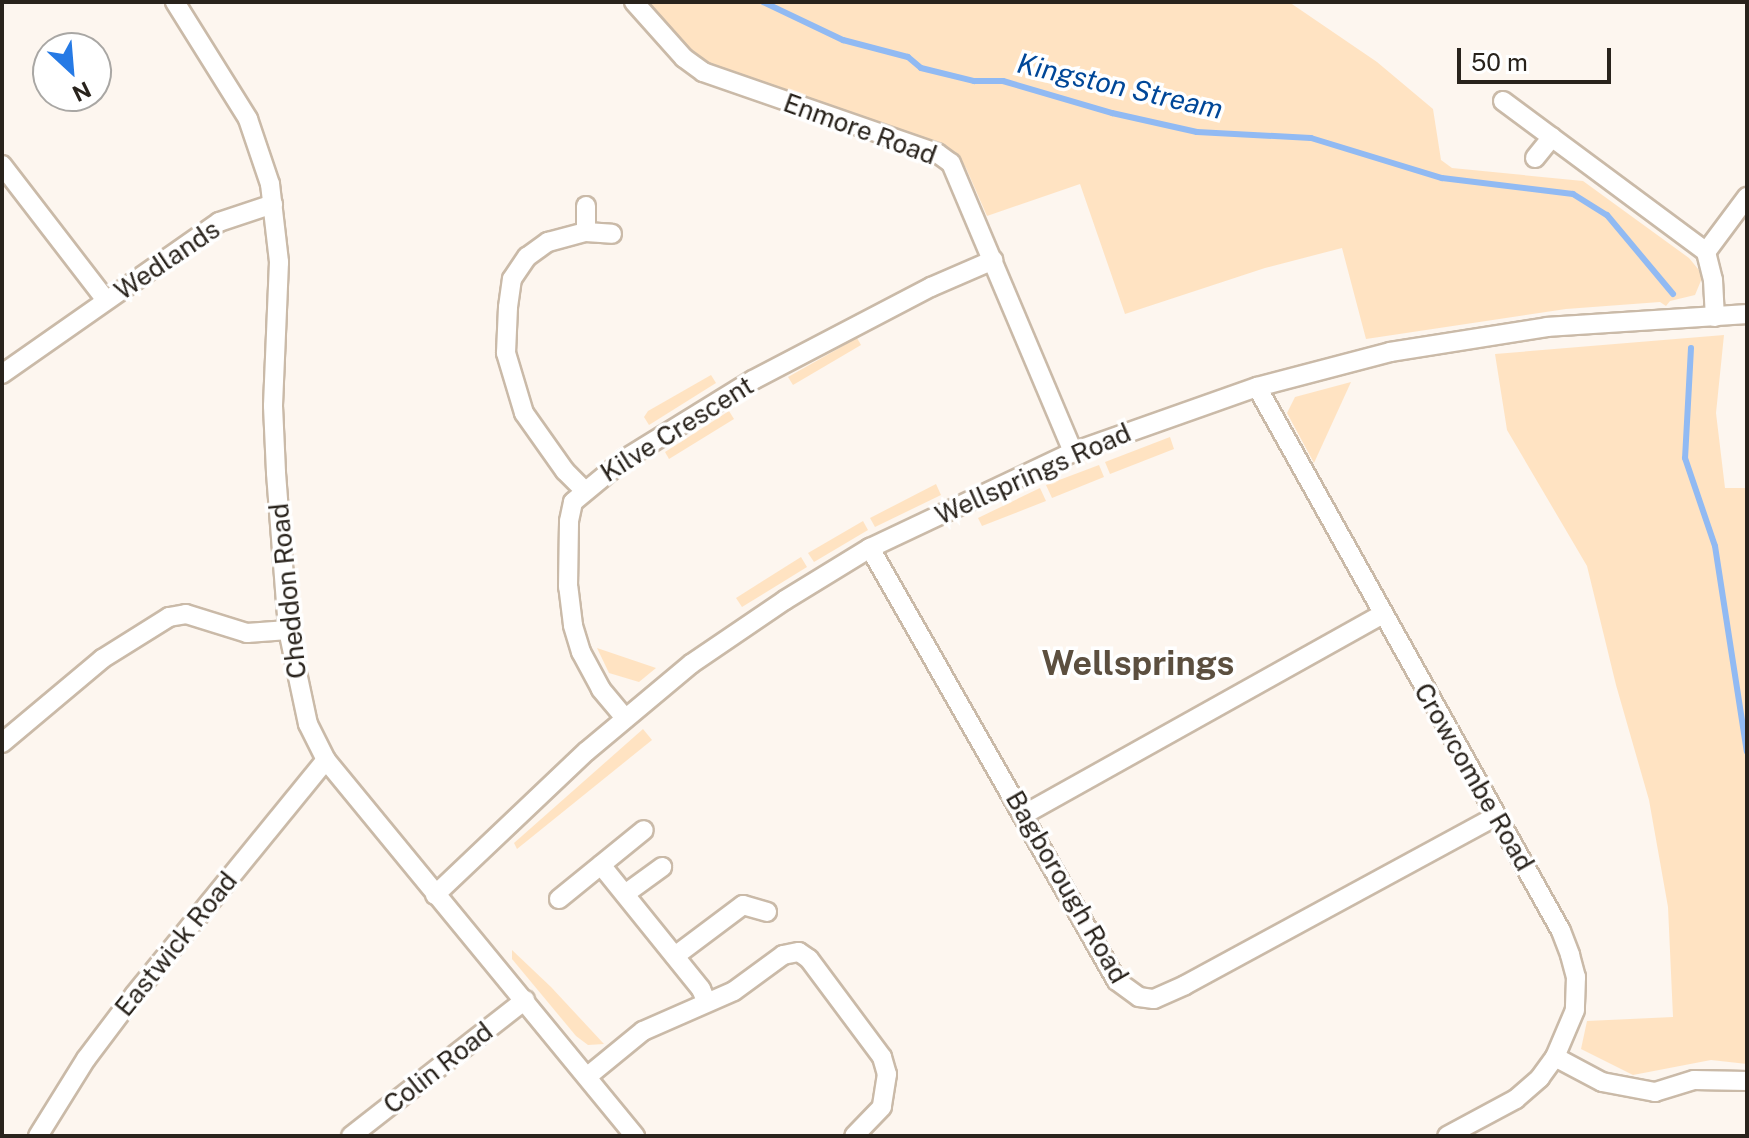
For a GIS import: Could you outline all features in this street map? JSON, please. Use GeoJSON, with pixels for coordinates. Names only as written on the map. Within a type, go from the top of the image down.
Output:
{"type":"FeatureCollection","features":[{"type":"Feature","properties":{"kind":"street","name":"Cheddon Road"},"geometry":{"type":"LineString","coordinates":[[175,2],[248,119],[264,162],[273,204],[279,265],[273,406],[288,630],[301,702],[326,760],[635,1136]]}},
{"type":"Feature","properties":{"kind":"street","name":"Enmore Road"},"geometry":{"type":"LineString","coordinates":[[634,2],[684,58],[703,72],[937,153],[959,176],[1073,452]]}},
{"type":"Feature","properties":{"kind":"street"},"geometry":{"type":"LineString","coordinates":[[1503,101],[1706,252],[1713,280],[1715,317]]}},
{"type":"Feature","properties":{"kind":"street"},"geometry":{"type":"LineString","coordinates":[[1535,158],[1552,137]]}},
{"type":"Feature","properties":{"kind":"street","name":"Wedlands"},"geometry":{"type":"LineString","coordinates":[[2,165],[106,300]]}},
{"type":"Feature","properties":{"kind":"street"},"geometry":{"type":"LineString","coordinates":[[1706,252],[1747,197]]}},
{"type":"Feature","properties":{"kind":"street","name":"Wedlands"},"geometry":{"type":"LineString","coordinates":[[2,374],[219,222],[273,204]]}},
{"type":"Feature","properties":{"kind":"street"},"geometry":{"type":"LineString","coordinates":[[586,206],[586,232]]}},
{"type":"Feature","properties":{"kind":"street"},"geometry":{"type":"LineString","coordinates":[[584,490],[565,471],[524,413],[506,353],[512,279],[527,257],[548,242],[586,232],[612,234]]}},
{"type":"Feature","properties":{"kind":"street","name":"Kilve Crescent"},"geometry":{"type":"LineString","coordinates":[[625,718],[601,689],[581,652],[573,625],[568,587],[569,521],[573,502],[625,459],[753,380],[931,287],[993,260]]}},
{"type":"Feature","properties":{"kind":"street","name":"Wellsprings Road"},"geometry":{"type":"LineString","coordinates":[[435,895],[625,718],[691,664],[785,600],[870,548],[1073,452],[1257,387],[1390,352],[1547,327],[1747,314]]}},
{"type":"Feature","properties":{"kind":"street","name":"Crowcombe Road"},"geometry":{"type":"LineString","coordinates":[[1257,387],[1561,931],[1576,977],[1575,1010],[1555,1057],[1540,1078],[1516,1099],[1447,1136]]}},
{"type":"Feature","properties":{"kind":"street","name":"Bagborough Road"},"geometry":{"type":"LineString","coordinates":[[870,548],[1025,814],[1117,981],[1139,997],[1154,999],[1496,816]]}},
{"type":"Feature","properties":{"kind":"street"},"geometry":{"type":"LineString","coordinates":[[2,743],[102,659],[169,617],[186,614],[247,633],[288,630]]}},
{"type":"Feature","properties":{"kind":"street"},"geometry":{"type":"LineString","coordinates":[[1025,814],[1383,614]]}},
{"type":"Feature","properties":{"kind":"street","name":"Eastwick Road"},"geometry":{"type":"LineString","coordinates":[[38,1136],[59,1098],[126,1005],[326,760]]}},
{"type":"Feature","properties":{"kind":"street"},"geometry":{"type":"LineString","coordinates":[[559,899],[644,830]]}},
{"type":"Feature","properties":{"kind":"street"},"geometry":{"type":"LineString","coordinates":[[601,865],[675,956],[706,1001]]}},
{"type":"Feature","properties":{"kind":"street"},"geometry":{"type":"LineString","coordinates":[[625,894],[662,867]]}},
{"type":"Feature","properties":{"kind":"street"},"geometry":{"type":"LineString","coordinates":[[675,956],[743,905],[767,912]]}},
{"type":"Feature","properties":{"kind":"street"},"geometry":{"type":"LineString","coordinates":[[588,1076],[643,1031],[734,991],[791,951],[809,959],[882,1057],[887,1074],[882,1107],[854,1136]]}},
{"type":"Feature","properties":{"kind":"street","name":"Colin Road"},"geometry":{"type":"LineString","coordinates":[[351,1136],[525,1000]]}},
{"type":"Feature","properties":{"kind":"street"},"geometry":{"type":"LineString","coordinates":[[1555,1057],[1602,1082],[1655,1092],[1694,1080],[1747,1081]]}},
{"type":"Feature","properties":{"kind":"shaded area"},"geometry":{"type":"Polygon","coordinates":[[[645,2],[1289,2],[1377,62],[1433,109],[1441,160],[1452,168],[1583,181],[1689,258],[1703,275],[1695,295],[1670,301],[1666,306],[1660,302],[1566,309],[1366,339],[1342,248],[1265,268],[1125,314],[1080,184],[987,216],[966,168],[955,154],[940,145],[703,63],[645,2]]]}},
{"type":"Feature","properties":{"kind":"shaded area"},"geometry":{"type":"Polygon","coordinates":[[[1724,335],[1716,413],[1725,488],[1747,488],[1747,1064],[1711,1060],[1633,1075],[1581,1049],[1587,1021],[1673,1017],[1668,907],[1649,800],[1616,685],[1587,566],[1507,430],[1495,354],[1724,335]]]}},
{"type":"Feature","properties":{"kind":"shaded area"},"geometry":{"type":"Polygon","coordinates":[[[857,338],[861,345],[793,385],[788,377],[857,338]]]}},
{"type":"Feature","properties":{"kind":"shaded area"},"geometry":{"type":"Polygon","coordinates":[[[711,375],[716,383],[649,425],[644,417],[648,411],[711,375]]]}},
{"type":"Feature","properties":{"kind":"shaded area"},"geometry":{"type":"Polygon","coordinates":[[[1351,382],[1314,463],[1287,413],[1295,397],[1351,382]]]}},
{"type":"Feature","properties":{"kind":"shaded area"},"geometry":{"type":"Polygon","coordinates":[[[729,411],[734,419],[669,459],[665,452],[729,411]]]}},
{"type":"Feature","properties":{"kind":"shaded area"},"geometry":{"type":"Polygon","coordinates":[[[1170,437],[1174,449],[1110,474],[1105,462],[1170,437]]]}},
{"type":"Feature","properties":{"kind":"shaded area"},"geometry":{"type":"Polygon","coordinates":[[[1099,465],[1104,477],[1052,498],[1046,485],[1099,465]]]}},
{"type":"Feature","properties":{"kind":"shaded area"},"geometry":{"type":"Polygon","coordinates":[[[936,484],[941,495],[875,527],[870,518],[936,484]]]}},
{"type":"Feature","properties":{"kind":"shaded area"},"geometry":{"type":"Polygon","coordinates":[[[1040,488],[1046,501],[982,526],[978,518],[1040,488]]]}},
{"type":"Feature","properties":{"kind":"shaded area"},"geometry":{"type":"Polygon","coordinates":[[[863,521],[868,530],[814,562],[808,553],[863,521]]]}},
{"type":"Feature","properties":{"kind":"shaded area"},"geometry":{"type":"Polygon","coordinates":[[[801,557],[807,567],[742,607],[736,598],[801,557]]]}},
{"type":"Feature","properties":{"kind":"shaded area"},"geometry":{"type":"Polygon","coordinates":[[[597,648],[656,668],[639,682],[609,673],[597,648]]]}},
{"type":"Feature","properties":{"kind":"shaded area"},"geometry":{"type":"Polygon","coordinates":[[[643,729],[652,740],[517,849],[514,843],[643,729]]]}},
{"type":"Feature","properties":{"kind":"shaded area"},"geometry":{"type":"Polygon","coordinates":[[[512,950],[604,1044],[588,1045],[576,1036],[512,959],[512,950]]]}},
{"type":"Feature","properties":{"kind":"waterway","name":"Kingston Stream"},"geometry":{"type":"LineString","coordinates":[[763,2],[843,40],[908,57],[921,68],[974,81],[1003,81],[1112,113],[1197,132],[1311,138],[1442,178],[1573,194],[1607,215],[1673,294]]}},
{"type":"Feature","properties":{"kind":"waterway","name":"Kingston Stream"},"geometry":{"type":"LineString","coordinates":[[1691,348],[1685,458],[1715,546],[1747,752]]}},
{"type":"Feature","properties":{"kind":"district","name":"Wellsprings"},"geometry":{"type":"Point","coordinates":[1138,664]}}]}
